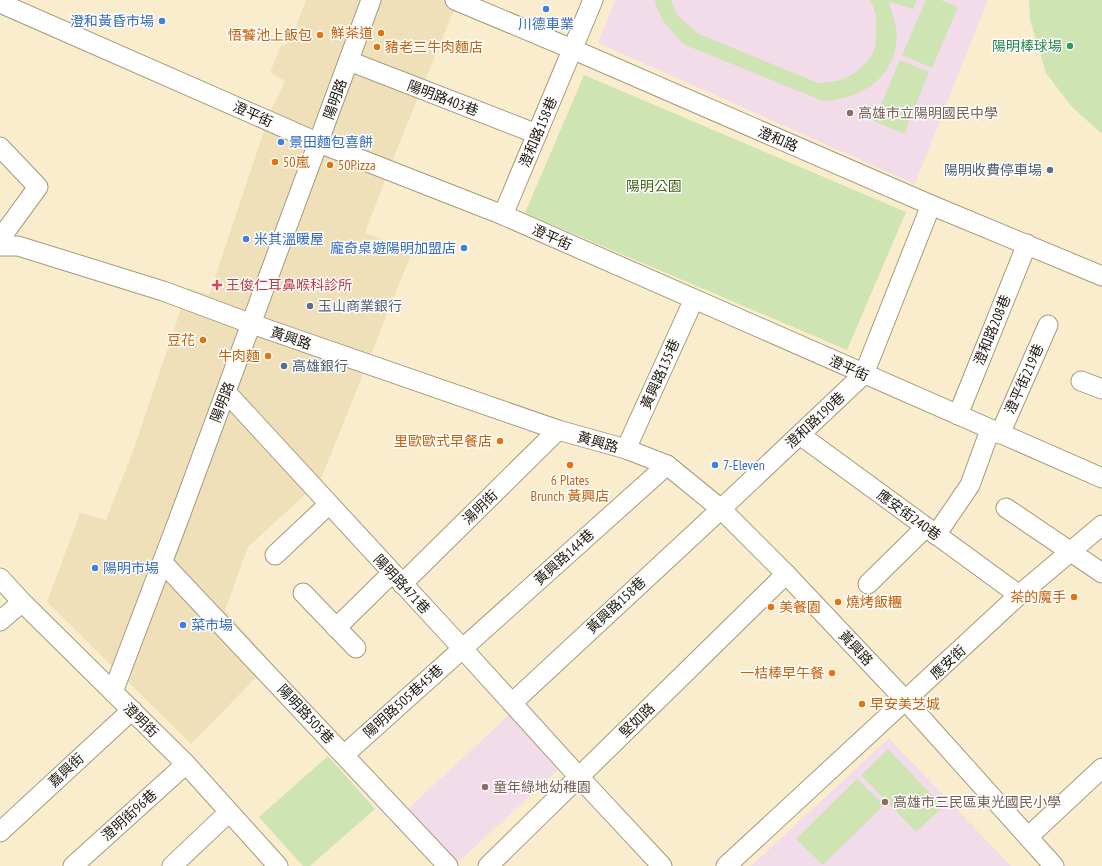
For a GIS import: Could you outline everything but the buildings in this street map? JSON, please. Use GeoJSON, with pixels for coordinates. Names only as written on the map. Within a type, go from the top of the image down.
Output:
{"type":"FeatureCollection","features":[{"type":"Feature","properties":{"kind":"street","name":"陽明路"},"geometry":{"type":"LineString","coordinates":[[113,692],[252,324],[371,0]]}},
{"type":"Feature","properties":{"kind":"street","name":"澄和路"},"geometry":{"type":"LineString","coordinates":[[455,0],[931,205],[1102,276]]}},
{"type":"Feature","properties":{"kind":"street","name":"澄和路158巷"},"geometry":{"type":"LineString","coordinates":[[503,215],[593,0]]}},
{"type":"Feature","properties":{"kind":"street","name":"澄平街"},"geometry":{"type":"LineString","coordinates":[[0,3],[319,143],[503,215],[1102,478]]}},
{"type":"Feature","properties":{"kind":"street","name":"陽明路403巷"},"geometry":{"type":"LineString","coordinates":[[349,61],[537,134]]}},
{"type":"Feature","properties":{"kind":"street"},"geometry":{"type":"LineString","coordinates":[[0,147],[38,187],[0,239]]}},
{"type":"Feature","properties":{"kind":"street","name":"澄和路190巷"},"geometry":{"type":"LineString","coordinates":[[721,508],[864,374],[931,205]]}},
{"type":"Feature","properties":{"kind":"street","name":"澄和路208巷"},"geometry":{"type":"LineString","coordinates":[[958,416],[1027,244]]}},
{"type":"Feature","properties":{"kind":"street","name":"黃興路"},"geometry":{"type":"LineString","coordinates":[[0,246],[18,246],[163,291],[252,324],[558,430],[626,449],[667,466],[721,508],[786,574],[906,701],[1054,866]]}},
{"type":"Feature","properties":{"kind":"street","name":"黃興路135巷"},"geometry":{"type":"LineString","coordinates":[[626,449],[694,300]]}},
{"type":"Feature","properties":{"kind":"street","name":"澄平街219巷"},"geometry":{"type":"LineString","coordinates":[[868,584],[931,531],[970,485],[1048,325]]}},
{"type":"Feature","properties":{"kind":"street"},"geometry":{"type":"LineString","coordinates":[[1081,381],[1102,389]]}},
{"type":"Feature","properties":{"kind":"street","name":"陽明路471巷"},"geometry":{"type":"LineString","coordinates":[[226,392],[328,505],[462,648],[662,866]]}},
{"type":"Feature","properties":{"kind":"street","name":"湯明街"},"geometry":{"type":"LineString","coordinates":[[336,628],[397,578],[558,430]]}},
{"type":"Feature","properties":{"kind":"street","name":"應安街240巷"},"geometry":{"type":"LineString","coordinates":[[800,435],[1019,596]]}},
{"type":"Feature","properties":{"kind":"street","name":"黃興路144巷"},"geometry":{"type":"LineString","coordinates":[[462,648],[667,466]]}},
{"type":"Feature","properties":{"kind":"street"},"geometry":{"type":"LineString","coordinates":[[275,555],[328,505]]}},
{"type":"Feature","properties":{"kind":"street","name":"黃興路158巷"},"geometry":{"type":"LineString","coordinates":[[512,703],[721,508]]}},
{"type":"Feature","properties":{"kind":"street"},"geometry":{"type":"LineString","coordinates":[[1006,508],[1102,573]]}},
{"type":"Feature","properties":{"kind":"street","name":"應安街"},"geometry":{"type":"LineString","coordinates":[[726,866],[1019,596],[1102,525]]}},
{"type":"Feature","properties":{"kind":"street","name":"陽明路505巷"},"geometry":{"type":"LineString","coordinates":[[163,562],[448,866]]}},
{"type":"Feature","properties":{"kind":"street","name":"堅如路"},"geometry":{"type":"LineString","coordinates":[[488,866],[786,574]]}},
{"type":"Feature","properties":{"kind":"street","name":"澄明街"},"geometry":{"type":"LineString","coordinates":[[0,578],[22,602],[186,764],[278,866]]}},
{"type":"Feature","properties":{"kind":"street"},"geometry":{"type":"LineString","coordinates":[[303,593],[356,648]]}},
{"type":"Feature","properties":{"kind":"street"},"geometry":{"type":"LineString","coordinates":[[0,621],[22,602]]}},
{"type":"Feature","properties":{"kind":"street","name":"陽明路505巷45巷"},"geometry":{"type":"LineString","coordinates":[[344,754],[462,648]]}},
{"type":"Feature","properties":{"kind":"street","name":"嘉興街"},"geometry":{"type":"LineString","coordinates":[[0,832],[132,710]]}},
{"type":"Feature","properties":{"kind":"street","name":"澄明街96巷"},"geometry":{"type":"LineString","coordinates":[[73,866],[186,764]]}},
{"type":"Feature","properties":{"kind":"street"},"geometry":{"type":"LineString","coordinates":[[1028,837],[1102,768]]}},
{"type":"Feature","properties":{"kind":"street"},"geometry":{"type":"LineString","coordinates":[[172,866],[229,812]]}},
{"type":"Feature","properties":{"kind":"shaded area"},"geometry":{"type":"Polygon","coordinates":[[[306,0],[458,0],[395,154],[365,233],[413,250],[320,481],[248,547],[225,610],[271,662],[191,744],[47,602],[80,513],[106,520],[133,451],[188,288],[209,295],[271,110],[285,81],[270,72],[281,46],[290,42],[306,0]]]}},
{"type":"Feature","properties":{"kind":"shaded area","name":"高雄市立陽明國民中學"},"geometry":{"type":"Polygon","coordinates":[[[615,0],[988,0],[915,184],[598,43],[615,0]]]}},
{"type":"Feature","properties":{"kind":"shaded area","name":"童年綠地幼稚園"},"geometry":{"type":"Polygon","coordinates":[[[514,710],[564,764],[462,859],[458,861],[453,860],[407,810],[514,710]]]}},
{"type":"Feature","properties":{"kind":"shaded area","name":"高雄市三民區東光國民小學"},"geometry":{"type":"Polygon","coordinates":[[[889,738],[1011,866],[751,866],[889,738]]]}},
{"type":"Feature","properties":{"kind":"green space"},"geometry":{"type":"Polygon","coordinates":[[[655,0],[671,0],[677,15],[699,34],[818,83],[837,81],[848,77],[864,65],[872,55],[876,37],[876,14],[869,0],[917,0],[913,9],[889,2],[896,28],[896,44],[893,58],[886,71],[877,81],[852,96],[823,101],[683,44],[664,22],[656,6],[655,0]]]}},
{"type":"Feature","properties":{"kind":"green space"},"geometry":{"type":"Polygon","coordinates":[[[926,0],[941,0],[958,7],[932,68],[902,55],[926,0]]]}},
{"type":"Feature","properties":{"kind":"green space","name":"陽明棒球場"},"geometry":{"type":"Polygon","coordinates":[[[1029,0],[1102,0],[1102,134],[1071,106],[1046,73],[1030,20],[1029,0]]]}},
{"type":"Feature","properties":{"kind":"green space"},"geometry":{"type":"Polygon","coordinates":[[[900,60],[929,72],[904,134],[874,121],[900,60]]]}},
{"type":"Feature","properties":{"kind":"green space","name":"陽明公園"},"geometry":{"type":"Polygon","coordinates":[[[584,75],[906,212],[847,350],[525,213],[584,75]]]}},
{"type":"Feature","properties":{"kind":"green space"},"geometry":{"type":"Polygon","coordinates":[[[888,749],[943,807],[916,832],[861,775],[888,749]]]}},
{"type":"Feature","properties":{"kind":"green space"},"geometry":{"type":"Polygon","coordinates":[[[328,756],[375,809],[310,866],[303,866],[259,817],[328,756]]]}},
{"type":"Feature","properties":{"kind":"green space"},"geometry":{"type":"Polygon","coordinates":[[[857,779],[884,805],[823,865],[796,839],[857,779]]]}},
{"type":"Feature","properties":{"kind":"place","name":"川德車業"},"geometry":{"type":"Point","coordinates":[546,9]}},
{"type":"Feature","properties":{"kind":"place","name":"澄和黃昏市場"},"geometry":{"type":"Point","coordinates":[162,21]}},
{"type":"Feature","properties":{"kind":"place","name":"鮮茶道"},"geometry":{"type":"Point","coordinates":[381,33]}},
{"type":"Feature","properties":{"kind":"place","name":"悟饕池上飯包"},"geometry":{"type":"Point","coordinates":[320,35]}},
{"type":"Feature","properties":{"kind":"place","name":"陽明棒球場"},"geometry":{"type":"Point","coordinates":[1070,46]}},
{"type":"Feature","properties":{"kind":"place","name":"豬老三牛肉麵店"},"geometry":{"type":"Point","coordinates":[377,47]}},
{"type":"Feature","properties":{"kind":"place","name":"高雄市立陽明國民中學"},"geometry":{"type":"Point","coordinates":[850,113]}},
{"type":"Feature","properties":{"kind":"place","name":"景田麵包喜餅"},"geometry":{"type":"Point","coordinates":[281,142]}},
{"type":"Feature","properties":{"kind":"place","name":"50嵐"},"geometry":{"type":"Point","coordinates":[275,162]}},
{"type":"Feature","properties":{"kind":"place","name":"50Pizza"},"geometry":{"type":"Point","coordinates":[330,165]}},
{"type":"Feature","properties":{"kind":"place","name":"陽明收費停車場"},"geometry":{"type":"Point","coordinates":[1050,170]}},
{"type":"Feature","properties":{"kind":"place","name":"米其溫暖屋"},"geometry":{"type":"Point","coordinates":[246,239]}},
{"type":"Feature","properties":{"kind":"place","name":"龐奇桌遊陽明加盟店"},"geometry":{"type":"Point","coordinates":[464,248]}},
{"type":"Feature","properties":{"kind":"place","name":"王俊仁耳鼻喉科診所"},"geometry":{"type":"Point","coordinates":[217,285]}},
{"type":"Feature","properties":{"kind":"place","name":"玉山商業銀行"},"geometry":{"type":"Point","coordinates":[310,306]}},
{"type":"Feature","properties":{"kind":"place","name":"豆花"},"geometry":{"type":"Point","coordinates":[203,340]}},
{"type":"Feature","properties":{"kind":"place","name":"牛肉麵"},"geometry":{"type":"Point","coordinates":[268,356]}},
{"type":"Feature","properties":{"kind":"place","name":"高雄銀行"},"geometry":{"type":"Point","coordinates":[284,366]}},
{"type":"Feature","properties":{"kind":"place","name":"里歐歐式早餐店"},"geometry":{"type":"Point","coordinates":[500,441]}},
{"type":"Feature","properties":{"kind":"place","name":"6 Plates Brunch 黃興店"},"geometry":{"type":"Point","coordinates":[570,465]}},
{"type":"Feature","properties":{"kind":"place","name":"7-Eleven"},"geometry":{"type":"Point","coordinates":[715,465]}},
{"type":"Feature","properties":{"kind":"place","name":"陽明市場"},"geometry":{"type":"Point","coordinates":[95,568]}},
{"type":"Feature","properties":{"kind":"place","name":"茶的魔手"},"geometry":{"type":"Point","coordinates":[1074,597]}},
{"type":"Feature","properties":{"kind":"place","name":"燒烤飯糰"},"geometry":{"type":"Point","coordinates":[838,602]}},
{"type":"Feature","properties":{"kind":"place","name":"美餐園"},"geometry":{"type":"Point","coordinates":[771,607]}},
{"type":"Feature","properties":{"kind":"place","name":"菜市場"},"geometry":{"type":"Point","coordinates":[183,625]}},
{"type":"Feature","properties":{"kind":"place","name":"一桔棒早午餐"},"geometry":{"type":"Point","coordinates":[832,673]}},
{"type":"Feature","properties":{"kind":"place","name":"早安美芝城"},"geometry":{"type":"Point","coordinates":[862,704]}},
{"type":"Feature","properties":{"kind":"place","name":"童年綠地幼稚園"},"geometry":{"type":"Point","coordinates":[485,787]}},
{"type":"Feature","properties":{"kind":"place","name":"高雄市三民區東光國民小學"},"geometry":{"type":"Point","coordinates":[885,802]}}]}
